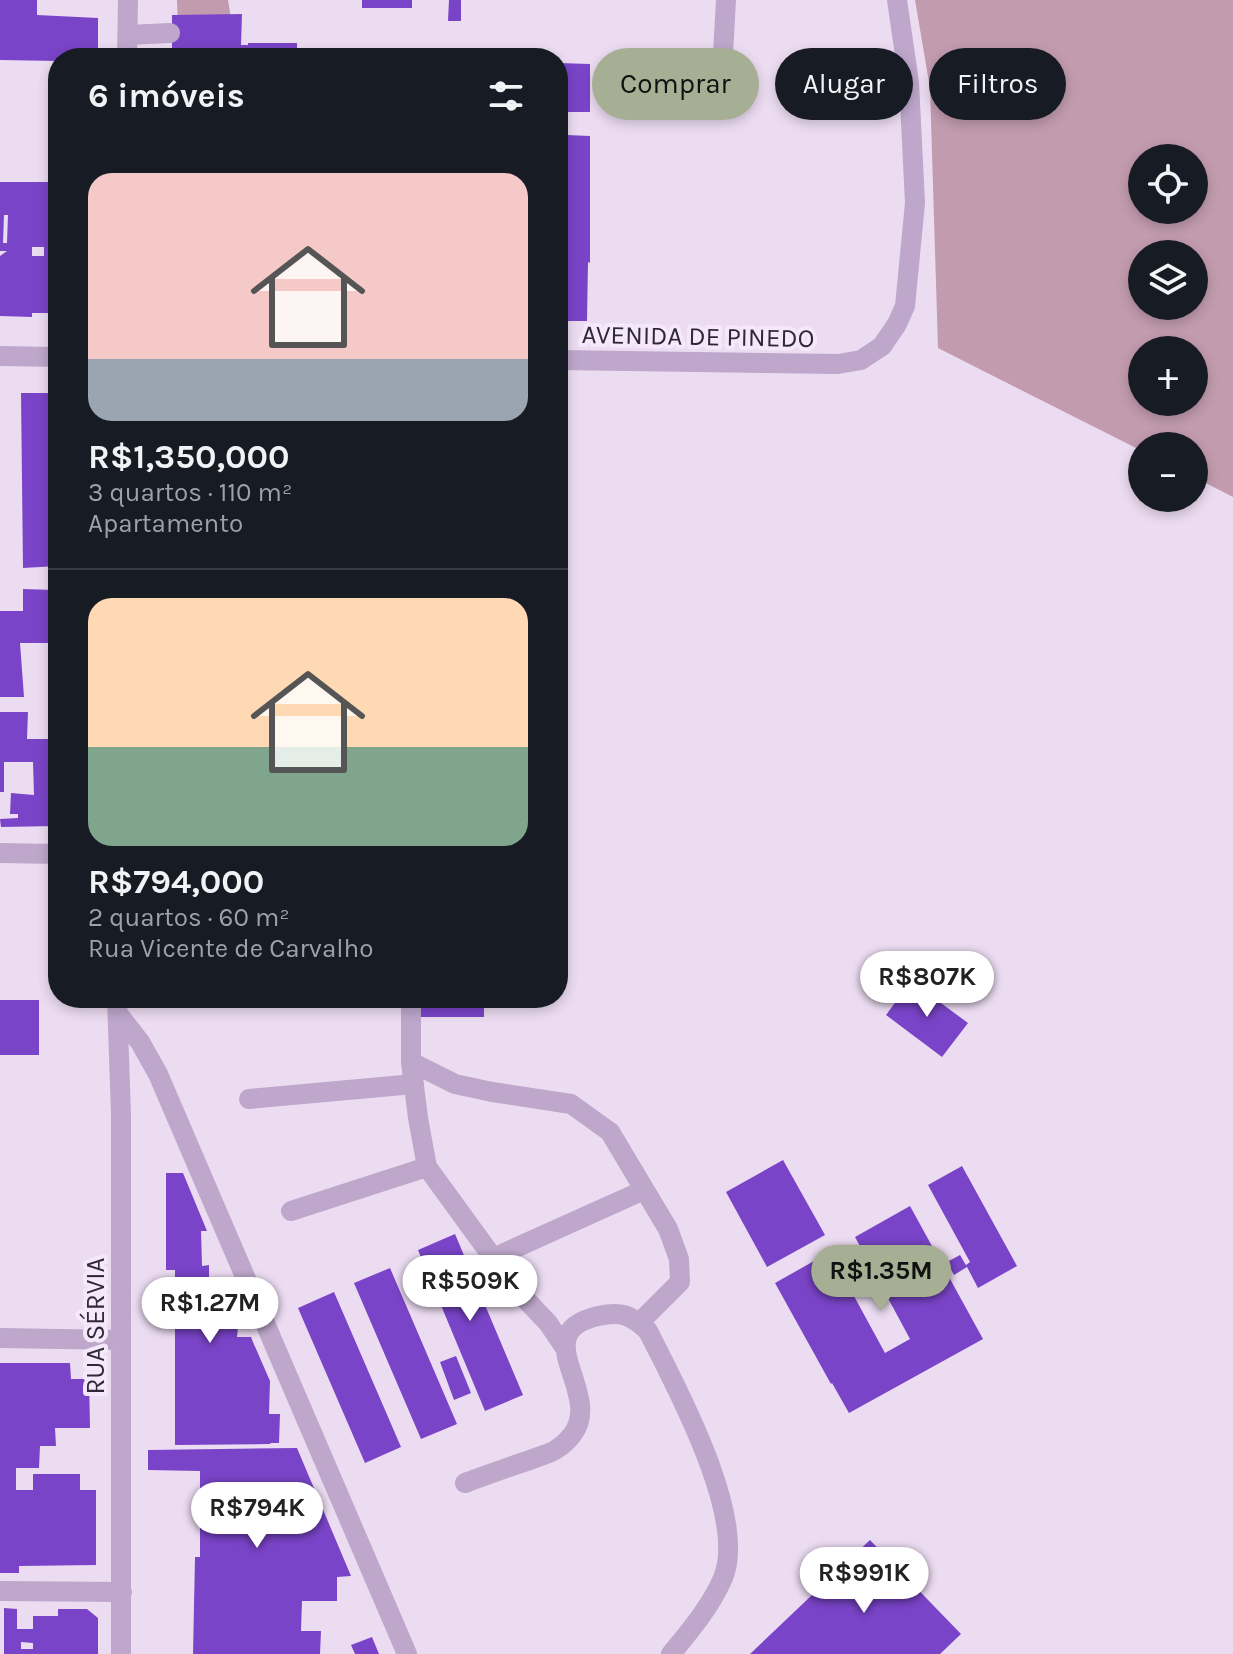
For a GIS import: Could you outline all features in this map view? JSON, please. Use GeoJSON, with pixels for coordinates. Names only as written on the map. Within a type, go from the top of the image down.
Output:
{"type":"FeatureCollection","features":[{"type":"Feature","properties":{"kind":"street"},"geometry":{"type":"LineString","coordinates":[[127,48],[128,0]]}},
{"type":"Feature","properties":{"kind":"street"},"geometry":{"type":"LineString","coordinates":[[723,48],[726,0]]}},
{"type":"Feature","properties":{"kind":"street","name":"AVENIDA DE PINEDO"},"geometry":{"type":"LineString","coordinates":[[568,360],[838,364],[861,360],[882,346],[905,306],[915,203],[909,82],[897,0]]}},
{"type":"Feature","properties":{"kind":"street"},"geometry":{"type":"LineString","coordinates":[[127,35],[170,33]]}},
{"type":"Feature","properties":{"kind":"street"},"geometry":{"type":"LineString","coordinates":[[0,356],[48,357]]}},
{"type":"Feature","properties":{"kind":"street"},"geometry":{"type":"LineString","coordinates":[[0,853],[48,854]]}},
{"type":"Feature","properties":{"kind":"street","name":"RUA SÉRVIA"},"geometry":{"type":"LineString","coordinates":[[118,1008],[121,1115],[121,1654]]}},
{"type":"Feature","properties":{"kind":"street"},"geometry":{"type":"LineString","coordinates":[[119,1008],[158,1074],[407,1654]]}},
{"type":"Feature","properties":{"kind":"street"},"geometry":{"type":"LineString","coordinates":[[411,1008],[411,1062],[427,1167],[515,1288],[548,1323],[565,1348],[581,1410],[573,1434],[557,1450],[465,1483]]}},
{"type":"Feature","properties":{"kind":"street"},"geometry":{"type":"LineString","coordinates":[[411,1062],[455,1084],[571,1104],[610,1132],[668,1229],[679,1259],[680,1282],[639,1323]]}},
{"type":"Feature","properties":{"kind":"street"},"geometry":{"type":"LineString","coordinates":[[249,1099],[414,1084]]}},
{"type":"Feature","properties":{"kind":"street"},"geometry":{"type":"LineString","coordinates":[[291,1211],[427,1167]]}},
{"type":"Feature","properties":{"kind":"street"},"geometry":{"type":"LineString","coordinates":[[493,1258],[644,1190]]}},
{"type":"Feature","properties":{"kind":"street"},"geometry":{"type":"LineString","coordinates":[[565,1348],[567,1335],[575,1324],[593,1317],[623,1314],[639,1323],[648,1331],[705,1451],[722,1509],[728,1548],[724,1576],[711,1600],[671,1654]]}},
{"type":"Feature","properties":{"kind":"street"},"geometry":{"type":"LineString","coordinates":[[0,1338],[120,1340]]}},
{"type":"Feature","properties":{"kind":"street"},"geometry":{"type":"LineString","coordinates":[[0,1591],[122,1592]]}},
{"type":"Feature","properties":{"kind":"shaded area"},"geometry":{"type":"Polygon","coordinates":[[[177,0],[228,0],[236,48],[179,48],[177,0]]]}},
{"type":"Feature","properties":{"kind":"shaded area"},"geometry":{"type":"Polygon","coordinates":[[[915,0],[1233,0],[1233,497],[1208,484],[1208,432],[1128,432],[1128,444],[938,348],[931,120],[1066,120],[1066,48],[929,48],[929,82],[915,0]]]}},
{"type":"Feature","properties":{"kind":"building"},"geometry":{"type":"Polygon","coordinates":[[[0,0],[37,0],[37,15],[98,18],[98,48],[48,48],[48,61],[0,60],[0,0]]]}},
{"type":"Feature","properties":{"kind":"building"},"geometry":{"type":"Polygon","coordinates":[[[362,0],[412,0],[412,8],[362,8],[362,0]]]}},
{"type":"Feature","properties":{"kind":"building"},"geometry":{"type":"Polygon","coordinates":[[[449,0],[461,0],[461,21],[448,21],[449,0]]]}},
{"type":"Feature","properties":{"kind":"building"},"geometry":{"type":"Polygon","coordinates":[[[242,14],[241,45],[297,43],[297,48],[172,48],[172,15],[242,14]]]}},
{"type":"Feature","properties":{"kind":"building"},"geometry":{"type":"Polygon","coordinates":[[[568,63],[590,64],[590,112],[568,112],[568,63]]]}},
{"type":"Feature","properties":{"kind":"building"},"geometry":{"type":"Polygon","coordinates":[[[568,135],[590,136],[587,321],[568,321],[568,135]]]}},
{"type":"Feature","properties":{"kind":"building"},"geometry":{"type":"Polygon","coordinates":[[[0,182],[48,182],[48,313],[32,313],[32,317],[0,316],[0,256],[7,251],[0,251],[0,182]],[[4,215],[3,243],[7,243],[8,215],[4,215]],[[32,247],[32,256],[44,256],[44,247],[32,247]]]}},
{"type":"Feature","properties":{"kind":"building"},"geometry":{"type":"Polygon","coordinates":[[[21,393],[48,393],[48,567],[23,568],[21,393]]]}},
{"type":"Feature","properties":{"kind":"building"},"geometry":{"type":"Polygon","coordinates":[[[23,589],[48,590],[48,643],[20,643],[24,697],[0,697],[0,611],[23,611],[23,589]]]}},
{"type":"Feature","properties":{"kind":"building"},"geometry":{"type":"Polygon","coordinates":[[[0,712],[28,712],[27,739],[48,739],[48,826],[1,827],[0,819],[18,818],[18,814],[10,814],[11,793],[34,795],[33,762],[4,762],[4,792],[0,792],[0,712]]]}},
{"type":"Feature","properties":{"kind":"building"},"geometry":{"type":"Polygon","coordinates":[[[911,981],[968,1023],[942,1057],[886,1015],[911,981]]]}},
{"type":"Feature","properties":{"kind":"building"},"geometry":{"type":"Polygon","coordinates":[[[0,1000],[39,1000],[39,1055],[0,1055],[0,1000]]]}},
{"type":"Feature","properties":{"kind":"building"},"geometry":{"type":"Polygon","coordinates":[[[416,1008],[484,1008],[484,1017],[416,1017],[416,1008]]]}},
{"type":"Feature","properties":{"kind":"building"},"geometry":{"type":"Polygon","coordinates":[[[783,1160],[825,1235],[767,1267],[726,1192],[783,1160]]]}},
{"type":"Feature","properties":{"kind":"building"},"geometry":{"type":"Polygon","coordinates":[[[962,1166],[1017,1266],[978,1288],[966,1265],[970,1262],[928,1185],[962,1166]]]}},
{"type":"Feature","properties":{"kind":"building"},"geometry":{"type":"Polygon","coordinates":[[[166,1173],[183,1173],[207,1231],[201,1231],[202,1266],[209,1265],[209,1286],[214,1286],[221,1300],[221,1315],[232,1313],[238,1327],[237,1337],[251,1337],[270,1381],[269,1414],[280,1414],[279,1443],[175,1445],[175,1270],[166,1270],[166,1173]]]}},
{"type":"Feature","properties":{"kind":"building"},"geometry":{"type":"Polygon","coordinates":[[[910,1206],[983,1339],[849,1413],[775,1283],[830,1252],[885,1353],[910,1339],[855,1237],[910,1206]]]}},
{"type":"Feature","properties":{"kind":"building"},"geometry":{"type":"Polygon","coordinates":[[[455,1234],[523,1395],[485,1411],[418,1250],[455,1234]]]}},
{"type":"Feature","properties":{"kind":"building"},"geometry":{"type":"Polygon","coordinates":[[[960,1255],[967,1267],[954,1275],[947,1262],[960,1255]]]}},
{"type":"Feature","properties":{"kind":"building"},"geometry":{"type":"Polygon","coordinates":[[[390,1268],[457,1424],[421,1439],[354,1283],[390,1268]]]}},
{"type":"Feature","properties":{"kind":"building"},"geometry":{"type":"Polygon","coordinates":[[[334,1292],[401,1447],[365,1463],[298,1308],[334,1292]]]}},
{"type":"Feature","properties":{"kind":"building"},"geometry":{"type":"Polygon","coordinates":[[[456,1356],[471,1393],[454,1400],[440,1362],[456,1356]]]}},
{"type":"Feature","properties":{"kind":"building"},"geometry":{"type":"Polygon","coordinates":[[[0,1363],[70,1363],[71,1379],[89,1379],[90,1428],[55,1428],[56,1446],[40,1446],[39,1468],[16,1468],[16,1490],[33,1490],[33,1474],[80,1474],[80,1490],[96,1490],[96,1565],[19,1566],[19,1573],[0,1573],[0,1363]]]}},
{"type":"Feature","properties":{"kind":"building"},"geometry":{"type":"Polygon","coordinates":[[[297,1448],[351,1576],[337,1577],[337,1601],[302,1601],[301,1631],[321,1631],[320,1654],[193,1654],[195,1557],[200,1557],[200,1471],[148,1470],[148,1450],[297,1448]]]}},
{"type":"Feature","properties":{"kind":"building"},"geometry":{"type":"Polygon","coordinates":[[[870,1540],[961,1634],[940,1654],[750,1654],[870,1540]]]}},
{"type":"Feature","properties":{"kind":"building"},"geometry":{"type":"Polygon","coordinates":[[[4,1608],[17,1609],[17,1629],[33,1629],[33,1616],[58,1616],[58,1609],[87,1609],[98,1618],[98,1654],[4,1654],[4,1608]],[[21,1642],[21,1649],[33,1649],[33,1643],[21,1642]]]}},
{"type":"Feature","properties":{"kind":"building"},"geometry":{"type":"Polygon","coordinates":[[[372,1637],[379,1654],[355,1654],[351,1645],[372,1637]]]}}]}
